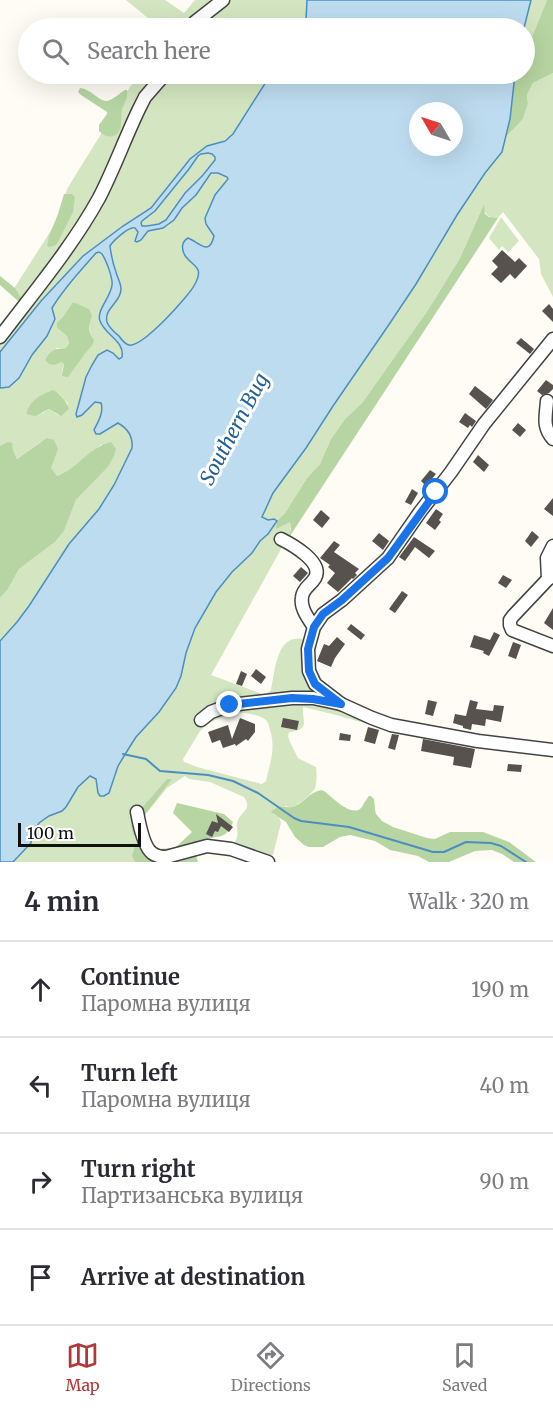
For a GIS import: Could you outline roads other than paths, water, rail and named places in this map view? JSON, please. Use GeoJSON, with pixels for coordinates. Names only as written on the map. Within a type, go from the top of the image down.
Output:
{"type":"FeatureCollection","features":[{"type":"Feature","properties":{"kind":"street"},"geometry":{"type":"LineString","coordinates":[[199,18],[223,0]]}},
{"type":"Feature","properties":{"kind":"street"},"geometry":{"type":"LineString","coordinates":[[0,337],[88,217],[100,196],[142,103],[157,84]]}},
{"type":"Feature","properties":{"kind":"street"},"geometry":{"type":"LineString","coordinates":[[553,339],[484,424],[388,558],[323,614],[314,627],[308,649],[309,671],[315,684],[341,704],[372,718],[401,727],[478,741],[553,750]]}},
{"type":"Feature","properties":{"kind":"street"},"geometry":{"type":"LineString","coordinates":[[547,401],[545,424],[553,439]]}},
{"type":"Feature","properties":{"kind":"street"},"geometry":{"type":"LineString","coordinates":[[281,538],[309,558],[316,569],[316,577],[302,595],[305,612],[314,627]]}},
{"type":"Feature","properties":{"kind":"street"},"geometry":{"type":"LineString","coordinates":[[553,546],[547,558],[550,578],[510,620],[512,630],[553,646]]}},
{"type":"Feature","properties":{"kind":"street"},"geometry":{"type":"LineString","coordinates":[[201,720],[211,712],[230,705],[292,698],[341,704]]}},
{"type":"Feature","properties":{"kind":"street"},"geometry":{"type":"LineString","coordinates":[[137,812],[147,848],[151,853],[160,857],[207,846],[231,849],[268,862]]}},
{"type":"Feature","properties":{"kind":"water"},"geometry":{"type":"Polygon","coordinates":[[[307,0],[531,0],[526,18],[306,18],[307,0]]]}},
{"type":"Feature","properties":{"kind":"water","name":"Southern Bug"},"geometry":{"type":"Polygon","coordinates":[[[265,84],[514,84],[510,119],[502,152],[485,173],[416,284],[306,448],[273,493],[262,517],[277,521],[252,553],[232,572],[216,592],[195,628],[176,688],[159,712],[136,737],[118,766],[109,793],[100,796],[96,779],[90,776],[78,787],[62,811],[39,823],[33,832],[31,843],[13,862],[0,862],[0,641],[29,606],[69,544],[99,509],[132,448],[129,433],[118,423],[96,434],[94,430],[101,413],[101,403],[95,402],[82,415],[77,417],[76,414],[86,377],[98,355],[107,350],[119,359],[122,357],[121,347],[103,326],[99,317],[112,285],[109,269],[102,254],[96,253],[52,308],[55,319],[47,336],[32,355],[19,378],[9,387],[0,388],[0,352],[41,301],[83,256],[151,208],[190,159],[207,146],[225,141],[233,134],[265,84]],[[212,154],[198,156],[155,211],[142,221],[142,226],[159,224],[166,220],[185,193],[215,160],[212,154]],[[211,173],[196,195],[182,208],[174,220],[163,228],[148,231],[137,242],[135,241],[138,232],[135,228],[129,229],[110,246],[121,288],[118,298],[107,314],[107,322],[112,330],[129,345],[135,344],[154,330],[195,284],[199,274],[197,268],[184,254],[183,244],[188,238],[206,247],[212,242],[214,236],[205,218],[215,195],[228,179],[218,173],[211,173]]]}},
{"type":"Feature","properties":{"kind":"waterway"},"geometry":{"type":"LineString","coordinates":[[123,754],[146,759],[160,771],[208,775],[233,781],[258,793],[301,821],[349,827],[433,852],[444,852],[466,842],[491,843],[501,846],[526,862]]}}]}
